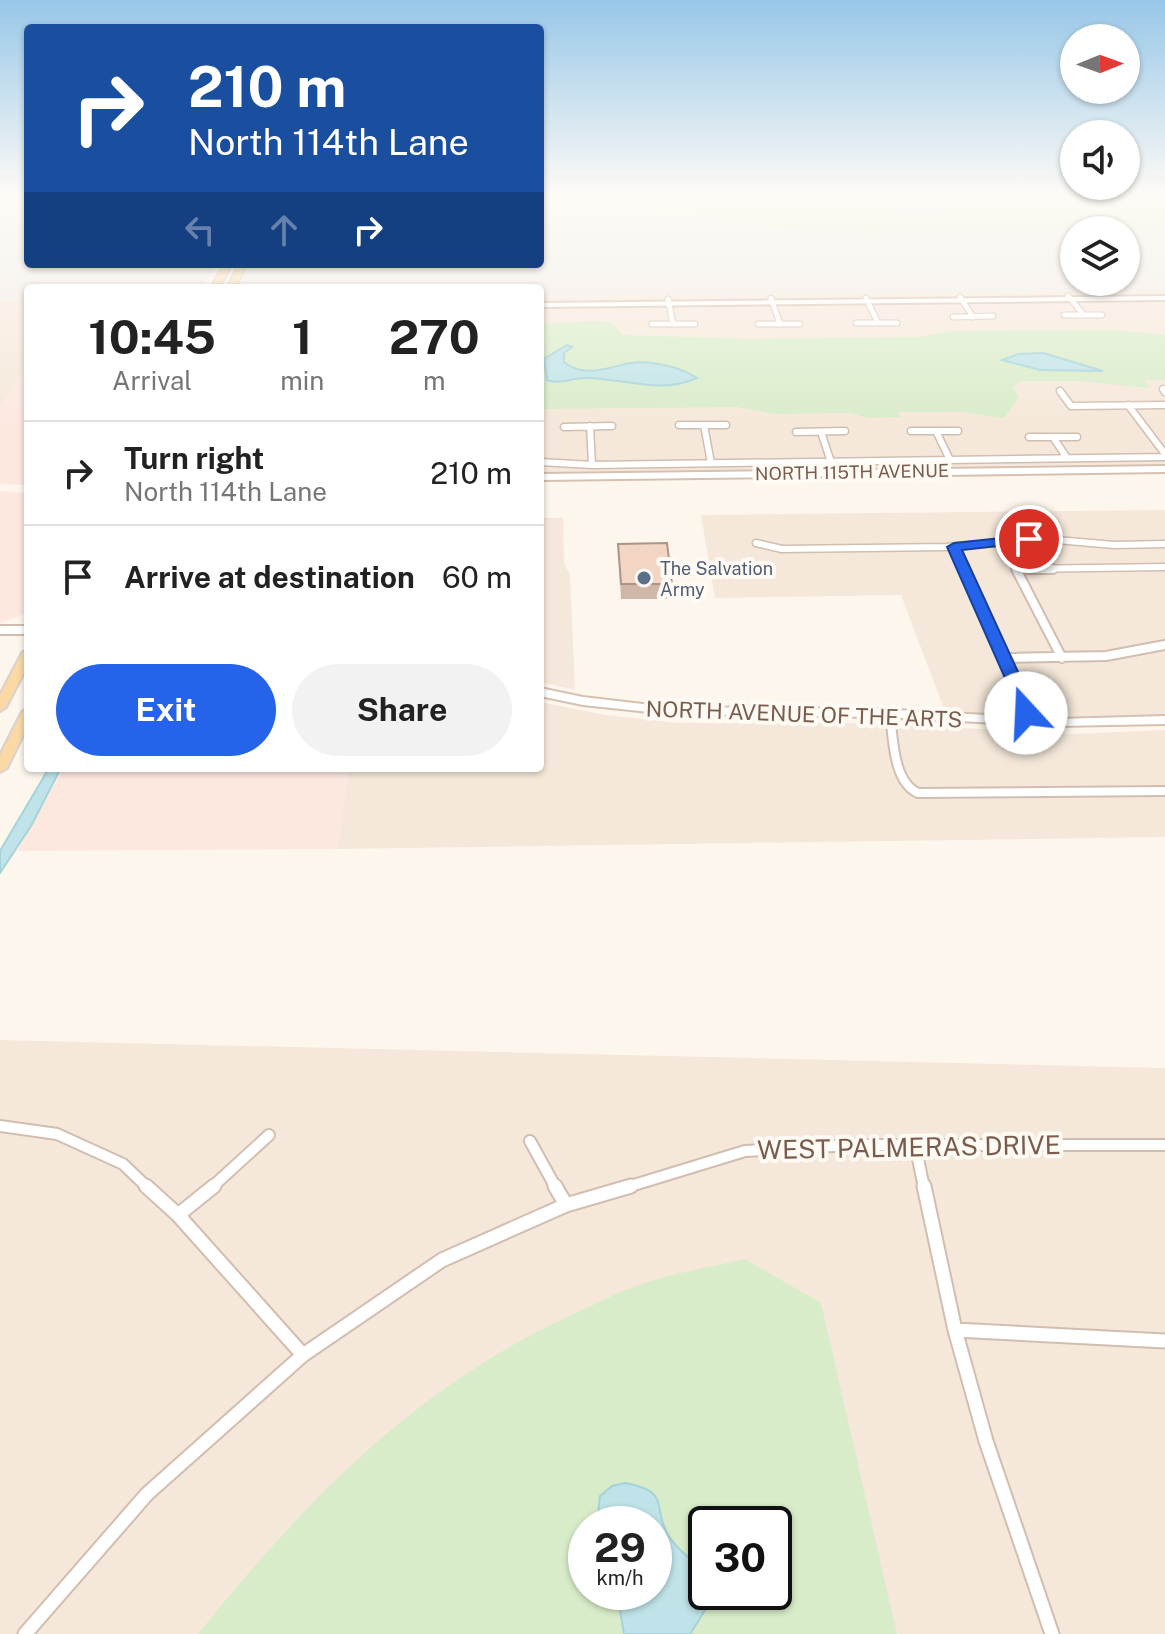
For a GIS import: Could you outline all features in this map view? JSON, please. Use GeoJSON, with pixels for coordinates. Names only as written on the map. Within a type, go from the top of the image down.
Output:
{"type":"FeatureCollection","features":[{"type":"Feature","properties":{"kind":"main road"},"geometry":{"type":"LineString","coordinates":[[0,707],[24,661]]}},
{"type":"Feature","properties":{"kind":"main road"},"geometry":{"type":"LineString","coordinates":[[0,768],[24,720]]}},
{"type":"Feature","properties":{"kind":"street"},"geometry":{"type":"LineString","coordinates":[[544,303],[1164,296]]}},
{"type":"Feature","properties":{"kind":"street"},"geometry":{"type":"LineString","coordinates":[[1070,297],[1084,315]]}},
{"type":"Feature","properties":{"kind":"street"},"geometry":{"type":"LineString","coordinates":[[962,298],[973,317]]}},
{"type":"Feature","properties":{"kind":"street"},"geometry":{"type":"LineString","coordinates":[[867,299],[878,323]]}},
{"type":"Feature","properties":{"kind":"street"},"geometry":{"type":"LineString","coordinates":[[771,300],[780,324]]}},
{"type":"Feature","properties":{"kind":"street"},"geometry":{"type":"LineString","coordinates":[[669,301],[673,324]]}},
{"type":"Feature","properties":{"kind":"street"},"geometry":{"type":"LineString","coordinates":[[1064,315],[1102,315]]}},
{"type":"Feature","properties":{"kind":"street"},"geometry":{"type":"LineString","coordinates":[[953,317],[993,316]]}},
{"type":"Feature","properties":{"kind":"street"},"geometry":{"type":"LineString","coordinates":[[856,323],[897,323]]}},
{"type":"Feature","properties":{"kind":"street"},"geometry":{"type":"LineString","coordinates":[[652,324],[695,324]]}},
{"type":"Feature","properties":{"kind":"street"},"geometry":{"type":"LineString","coordinates":[[758,324],[800,324]]}},
{"type":"Feature","properties":{"kind":"street"},"geometry":{"type":"LineString","coordinates":[[1060,391],[1071,406],[1165,405]]}},
{"type":"Feature","properties":{"kind":"street"},"geometry":{"type":"LineString","coordinates":[[1128,405],[1165,456]]}},
{"type":"Feature","properties":{"kind":"street"},"geometry":{"type":"LineString","coordinates":[[679,425],[726,425]]}},
{"type":"Feature","properties":{"kind":"street"},"geometry":{"type":"LineString","coordinates":[[704,425],[711,463]]}},
{"type":"Feature","properties":{"kind":"street"},"geometry":{"type":"LineString","coordinates":[[590,426],[592,465]]}},
{"type":"Feature","properties":{"kind":"street"},"geometry":{"type":"LineString","coordinates":[[564,427],[612,426]]}},
{"type":"Feature","properties":{"kind":"street"},"geometry":{"type":"LineString","coordinates":[[796,432],[845,431]]}},
{"type":"Feature","properties":{"kind":"street"},"geometry":{"type":"LineString","coordinates":[[911,431],[958,431]]}},
{"type":"Feature","properties":{"kind":"street"},"geometry":{"type":"LineString","coordinates":[[936,431],[950,460]]}},
{"type":"Feature","properties":{"kind":"street"},"geometry":{"type":"LineString","coordinates":[[821,432],[831,462]]}},
{"type":"Feature","properties":{"kind":"street"},"geometry":{"type":"LineString","coordinates":[[1029,437],[1077,437]]}},
{"type":"Feature","properties":{"kind":"street"},"geometry":{"type":"LineString","coordinates":[[1053,437],[1067,458]]}},
{"type":"Feature","properties":{"kind":"street"},"geometry":{"type":"LineString","coordinates":[[544,462],[592,465],[1165,456]]}},
{"type":"Feature","properties":{"kind":"street","name":"NORTH 115TH AVENUE"},"geometry":{"type":"LineString","coordinates":[[544,477],[1165,469]]}},
{"type":"Feature","properties":{"kind":"street"},"geometry":{"type":"LineString","coordinates":[[756,543],[782,549],[954,547],[1045,539],[1114,545],[1165,544]]}},
{"type":"Feature","properties":{"kind":"street"},"geometry":{"type":"LineString","coordinates":[[1002,541],[1062,658]]}},
{"type":"Feature","properties":{"kind":"street"},"geometry":{"type":"LineString","coordinates":[[954,547],[1005,658],[1022,699],[1027,723]]}},
{"type":"Feature","properties":{"kind":"street"},"geometry":{"type":"LineString","coordinates":[[1017,569],[1165,567]]}},
{"type":"Feature","properties":{"kind":"street"},"geometry":{"type":"LineString","coordinates":[[0,630],[24,630]]}},
{"type":"Feature","properties":{"kind":"street"},"geometry":{"type":"LineString","coordinates":[[1005,658],[1117,655],[1165,645]]}},
{"type":"Feature","properties":{"kind":"street","name":"NORTH AVENUE OF THE ARTS"},"geometry":{"type":"LineString","coordinates":[[544,693],[597,704],[686,714],[890,714],[1083,724],[1165,720]]}},
{"type":"Feature","properties":{"kind":"street"},"geometry":{"type":"LineString","coordinates":[[890,714],[899,763],[906,784],[913,791],[934,794],[1165,791]]}},
{"type":"Feature","properties":{"kind":"street"},"geometry":{"type":"LineString","coordinates":[[0,1126],[57,1134],[123,1164],[178,1215],[303,1355]]}},
{"type":"Feature","properties":{"kind":"street"},"geometry":{"type":"LineString","coordinates":[[178,1215],[269,1135]]}},
{"type":"Feature","properties":{"kind":"street"},"geometry":{"type":"LineString","coordinates":[[530,1141],[566,1205]]}},
{"type":"Feature","properties":{"kind":"street"},"geometry":{"type":"LineString","coordinates":[[915,1144],[955,1330],[986,1441],[1052,1634]]}},
{"type":"Feature","properties":{"kind":"street","name":"WEST PALMERAS DRIVE"},"geometry":{"type":"LineString","coordinates":[[25,1634],[147,1494],[303,1355],[442,1260],[566,1205],[745,1151],[915,1144],[1165,1145]]}},
{"type":"Feature","properties":{"kind":"street"},"geometry":{"type":"LineString","coordinates":[[955,1330],[1165,1341]]}},
{"type":"Feature","properties":{"kind":"shaded area"},"geometry":{"type":"Polygon","coordinates":[[[0,274],[211,274],[204,284],[24,284],[24,301],[0,301],[0,274]]]}},
{"type":"Feature","properties":{"kind":"shaded area"},"geometry":{"type":"Polygon","coordinates":[[[245,274],[1060,274],[1060,292],[544,297],[544,284],[242,284],[245,274]]]}},
{"type":"Feature","properties":{"kind":"shaded area"},"geometry":{"type":"Polygon","coordinates":[[[1140,274],[1165,274],[1165,291],[1140,291],[1140,274]]]}},
{"type":"Feature","properties":{"kind":"shaded area"},"geometry":{"type":"Polygon","coordinates":[[[1140,291],[1165,291],[1165,466],[544,472],[544,297],[1060,292],[1060,296],[1140,296],[1140,291]]]}},
{"type":"Feature","properties":{"kind":"shaded area"},"geometry":{"type":"Polygon","coordinates":[[[0,301],[24,301],[24,373],[0,407],[0,301]]]}},
{"type":"Feature","properties":{"kind":"shaded area"},"geometry":{"type":"Polygon","coordinates":[[[24,373],[24,485],[0,484],[0,407],[24,373]]]}},
{"type":"Feature","properties":{"kind":"shaded area"},"geometry":{"type":"Polygon","coordinates":[[[0,491],[24,493],[24,614],[0,623],[0,491]]]}},
{"type":"Feature","properties":{"kind":"shaded area"},"geometry":{"type":"Polygon","coordinates":[[[1165,510],[1165,720],[1128,723],[947,717],[901,595],[715,598],[701,515],[1165,510]]]}},
{"type":"Feature","properties":{"kind":"shaded area"},"geometry":{"type":"Polygon","coordinates":[[[544,518],[563,518],[564,564],[570,575],[575,690],[544,683],[544,518]]]}},
{"type":"Feature","properties":{"kind":"shaded area"},"geometry":{"type":"Polygon","coordinates":[[[544,703],[606,715],[679,723],[871,723],[1071,734],[1165,730],[1165,837],[337,849],[348,772],[544,772],[544,703]]]}},
{"type":"Feature","properties":{"kind":"shaded area"},"geometry":{"type":"Polygon","coordinates":[[[62,772],[348,772],[337,849],[17,851],[62,772]]]}},
{"type":"Feature","properties":{"kind":"shaded area"},"geometry":{"type":"Polygon","coordinates":[[[0,1040],[1165,1068],[1165,1634],[0,1634],[0,1040]]]}},
{"type":"Feature","properties":{"kind":"green space"},"geometry":{"type":"Polygon","coordinates":[[[597,321],[612,323],[623,335],[749,339],[919,337],[950,331],[1114,330],[1165,335],[1165,380],[1144,380],[1150,388],[1081,381],[1020,381],[1013,388],[1019,397],[1004,418],[961,412],[898,412],[900,417],[870,418],[849,413],[776,414],[737,407],[544,409],[544,324],[597,321]]]}},
{"type":"Feature","properties":{"kind":"green space"},"geometry":{"type":"Polygon","coordinates":[[[745,1259],[821,1303],[897,1634],[198,1634],[282,1535],[326,1490],[371,1447],[419,1408],[470,1371],[525,1339],[625,1290],[665,1277],[745,1259]]]}},
{"type":"Feature","properties":{"kind":"water"},"geometry":{"type":"Polygon","coordinates":[[[567,345],[572,347],[564,353],[564,362],[580,370],[647,363],[674,368],[697,378],[669,385],[580,378],[556,382],[547,380],[544,359],[567,345]]]}},
{"type":"Feature","properties":{"kind":"water"},"geometry":{"type":"Polygon","coordinates":[[[1043,353],[1103,371],[1040,370],[1002,360],[1019,354],[1043,353]]]}},
{"type":"Feature","properties":{"kind":"water"},"geometry":{"type":"Polygon","coordinates":[[[47,772],[59,772],[31,826],[0,873],[0,851],[47,772]]]}},
{"type":"Feature","properties":{"kind":"water"},"geometry":{"type":"Polygon","coordinates":[[[625,1483],[640,1487],[655,1495],[659,1506],[599,1506],[600,1496],[612,1486],[625,1483]]]}},
{"type":"Feature","properties":{"kind":"water"},"geometry":{"type":"Polygon","coordinates":[[[672,1540],[688,1557],[688,1610],[705,1610],[690,1634],[624,1634],[620,1610],[672,1610],[672,1540]]]}},
{"type":"Feature","properties":{"kind":"building","name":"The Salvation Army"},"geometry":{"type":"Polygon","coordinates":[[[667,543],[672,584],[621,584],[618,544],[667,543]]]}},
{"type":"Feature","properties":{"kind":"place","name":"The Salvation Army"},"geometry":{"type":"Point","coordinates":[644,578]}},
{"type":"Feature","properties":{"kind":"route"},"geometry":{"type":"LineString","coordinates":[[1026,713],[954,547],[1029,539]]}}]}
